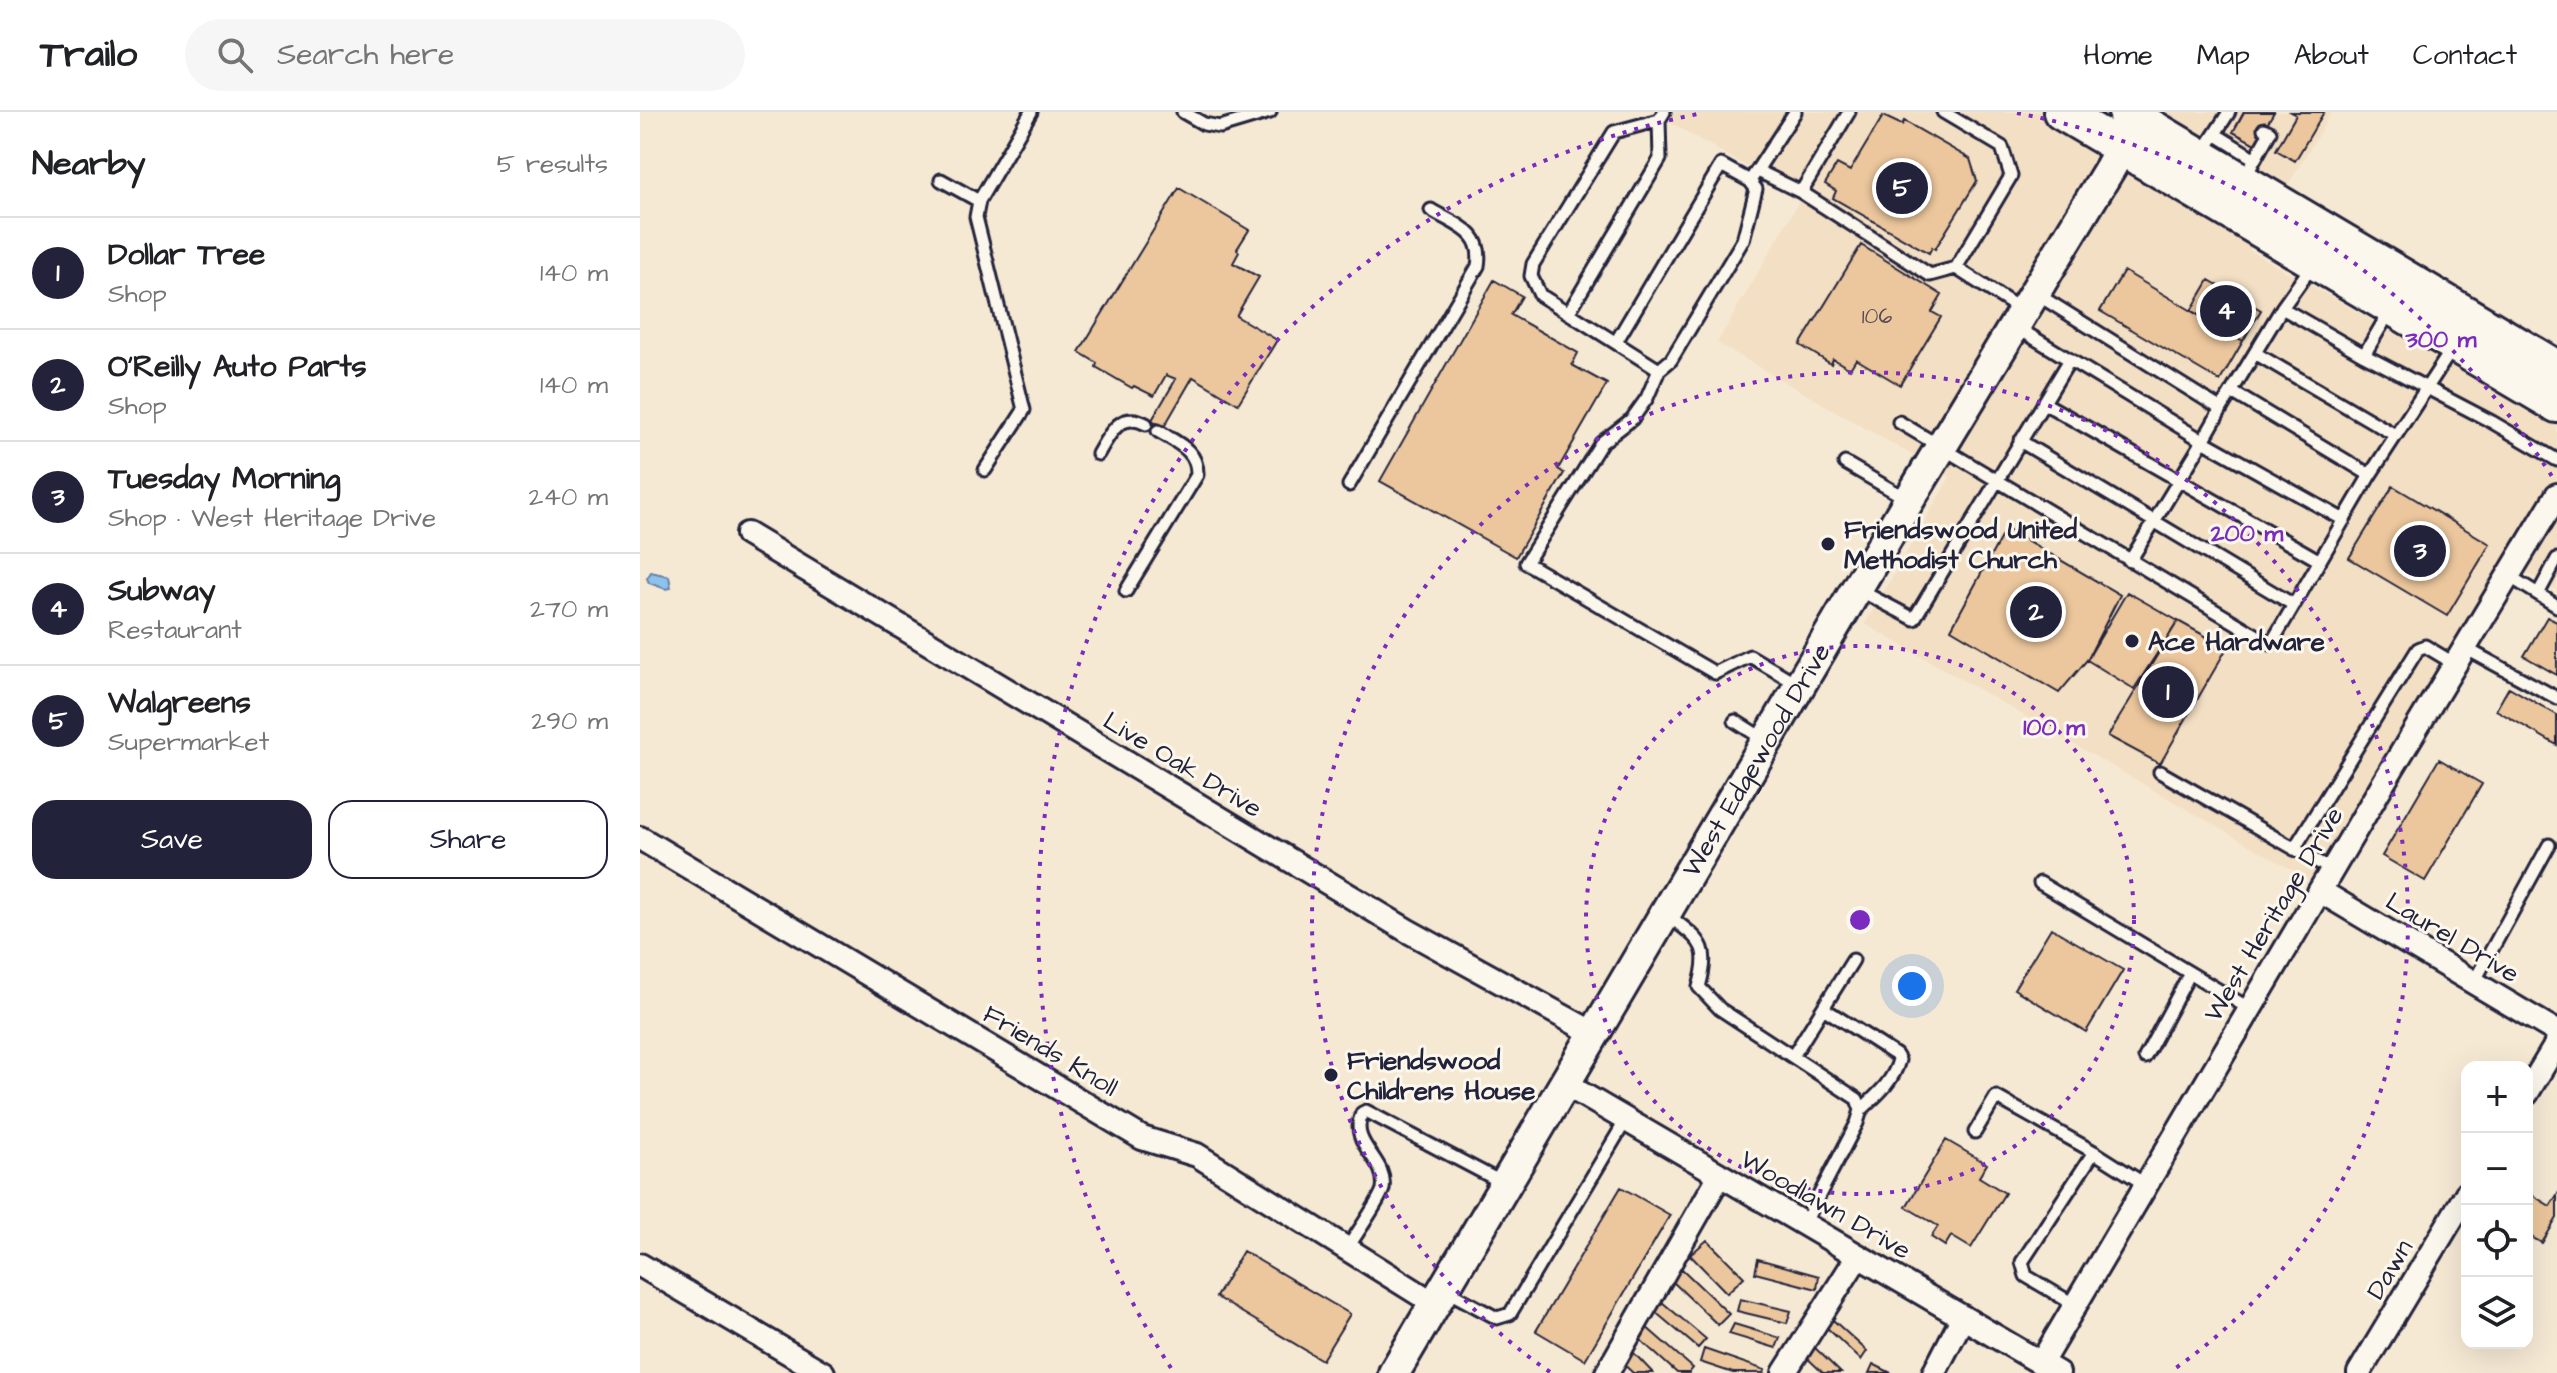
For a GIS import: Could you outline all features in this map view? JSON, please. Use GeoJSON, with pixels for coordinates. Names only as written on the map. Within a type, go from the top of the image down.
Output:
{"type":"FeatureCollection","features":[{"type":"Feature","properties":{"kind":"main road"},"geometry":{"type":"LineString","coordinates":[[2061,112],[2314,263],[2401,295],[2557,368]]}},
{"type":"Feature","properties":{"kind":"main road"},"geometry":{"type":"LineString","coordinates":[[2121,148],[2141,116],[2208,145],[2249,170],[2401,295],[2454,346],[2557,405]]}},
{"type":"Feature","properties":{"kind":"main road","name":"West Edgewood Drive"},"geometry":{"type":"LineString","coordinates":[[1394,1373],[1941,446],[2121,148]]}},
{"type":"Feature","properties":{"kind":"street","name":"West Heritage Drive"},"geometry":{"type":"LineString","coordinates":[[2049,1368],[2075,1305],[2556,498]]}},
{"type":"Feature","properties":{"kind":"street","name":"Live Oak Drive"},"geometry":{"type":"LineString","coordinates":[[747,534],[1408,931],[1595,1034]]}},
{"type":"Feature","properties":{"kind":"street","name":"Friends Knoll"},"geometry":{"type":"LineString","coordinates":[[640,838],[1142,1138],[1197,1155],[1347,1249],[1439,1297]]}},
{"type":"Feature","properties":{"kind":"street","name":"Laurel Drive"},"geometry":{"type":"LineString","coordinates":[[2320,891],[2557,1032]]}},
{"type":"Feature","properties":{"kind":"street"},"geometry":{"type":"LineString","coordinates":[[2533,1083],[2557,1043]]}},
{"type":"Feature","properties":{"kind":"street","name":"Woodlawn Drive"},"geometry":{"type":"LineString","coordinates":[[1565,1084],[2049,1368]]}},
{"type":"Feature","properties":{"kind":"street"},"geometry":{"type":"LineString","coordinates":[[1607,1373],[1720,1175]]}},
{"type":"Feature","properties":{"kind":"street","name":"Dawn"},"geometry":{"type":"LineString","coordinates":[[2359,1373],[2461,1203]]}},
{"type":"Feature","properties":{"kind":"street"},"geometry":{"type":"LineString","coordinates":[[1784,1373],[1858,1256]]}},
{"type":"Feature","properties":{"kind":"street"},"geometry":{"type":"LineString","coordinates":[[640,1265],[823,1373]]}},
{"type":"Feature","properties":{"kind":"street"},"geometry":{"type":"LineString","coordinates":[[1934,1373],[1963,1317]]}},
{"type":"Feature","properties":{"kind":"lane"},"geometry":{"type":"LineString","coordinates":[[985,470],[1024,410],[976,217],[979,201],[1031,112]]}},
{"type":"Feature","properties":{"kind":"lane"},"geometry":{"type":"LineString","coordinates":[[1183,112],[1204,124],[1220,127],[1270,112]]}},
{"type":"Feature","properties":{"kind":"lane"},"geometry":{"type":"LineString","coordinates":[[1795,112],[1754,176],[1756,189],[1743,240],[1671,360],[1659,370],[1638,412],[1601,443],[1526,563],[1715,673],[1750,656],[1800,685]]}},
{"type":"Feature","properties":{"kind":"lane"},"geometry":{"type":"LineString","coordinates":[[1801,192],[1849,112]]}},
{"type":"Feature","properties":{"kind":"lane"},"geometry":{"type":"LineString","coordinates":[[1616,342],[1721,165],[1801,192],[1930,275],[1956,268],[2011,176],[2002,147],[1943,112]]}},
{"type":"Feature","properties":{"kind":"lane"},"geometry":{"type":"LineString","coordinates":[[2208,145],[2235,114]]}},
{"type":"Feature","properties":{"kind":"lane"},"geometry":{"type":"LineString","coordinates":[[1569,312],[1660,159],[1662,116],[1614,132],[1533,264],[1531,276],[1540,295],[1659,370]]}},
{"type":"Feature","properties":{"kind":"lane"},"geometry":{"type":"LineString","coordinates":[[2249,170],[2270,132],[2264,129]]}},
{"type":"Feature","properties":{"kind":"lane"},"geometry":{"type":"LineString","coordinates":[[941,180],[979,201]]}},
{"type":"Feature","properties":{"kind":"lane"},"geometry":{"type":"LineString","coordinates":[[1349,485],[1478,266],[1481,250],[1473,235],[1431,210]]}},
{"type":"Feature","properties":{"kind":"lane"},"geometry":{"type":"LineString","coordinates":[[2130,561],[2282,308],[2314,263]]}},
{"type":"Feature","properties":{"kind":"lane"},"geometry":{"type":"LineString","coordinates":[[1956,268],[2024,310],[2221,409]]}},
{"type":"Feature","properties":{"kind":"lane"},"geometry":{"type":"LineString","coordinates":[[2364,355],[2401,295]]}},
{"type":"Feature","properties":{"kind":"lane"},"geometry":{"type":"LineString","coordinates":[[2282,308],[2557,460]]}},
{"type":"Feature","properties":{"kind":"lane"},"geometry":{"type":"LineString","coordinates":[[2024,310],[2069,361],[2344,520]]}},
{"type":"Feature","properties":{"kind":"lane"},"geometry":{"type":"LineString","coordinates":[[1899,422],[2271,644],[2370,475],[2454,346]]}},
{"type":"Feature","properties":{"kind":"lane"},"geometry":{"type":"LineString","coordinates":[[2255,353],[2395,435]]}},
{"type":"Feature","properties":{"kind":"lane"},"geometry":{"type":"LineString","coordinates":[[1857,588],[1914,619],[2069,361]]}},
{"type":"Feature","properties":{"kind":"lane"},"geometry":{"type":"LineString","coordinates":[[2232,392],[2370,475]]}},
{"type":"Feature","properties":{"kind":"lane"},"geometry":{"type":"LineString","coordinates":[[2044,403],[2320,561]]}},
{"type":"Feature","properties":{"kind":"lane"},"geometry":{"type":"LineString","coordinates":[[1098,454],[1114,426],[1133,420],[1146,424]]}},
{"type":"Feature","properties":{"kind":"lane"},"geometry":{"type":"LineString","coordinates":[[1126,591],[1197,475],[1197,467],[1189,450],[1158,431]]}},
{"type":"Feature","properties":{"kind":"lane"},"geometry":{"type":"LineString","coordinates":[[2020,441],[2294,605]]}},
{"type":"Feature","properties":{"kind":"lane"},"geometry":{"type":"LineString","coordinates":[[1845,463],[1909,500]]}},
{"type":"Feature","properties":{"kind":"lane"},"geometry":{"type":"LineString","coordinates":[[2538,594],[2557,559]]}},
{"type":"Feature","properties":{"kind":"lane"},"geometry":{"type":"LineString","coordinates":[[2509,576],[2557,606]]}},
{"type":"Feature","properties":{"kind":"lane"},"geometry":{"type":"LineString","coordinates":[[2294,849],[2418,649],[2425,646],[2460,656],[2557,698]]}},
{"type":"Feature","properties":{"kind":"lane"},"geometry":{"type":"LineString","coordinates":[[1735,721],[1768,742]]}},
{"type":"Feature","properties":{"kind":"lane"},"geometry":{"type":"LineString","coordinates":[[2160,772],[2332,870]]}},
{"type":"Feature","properties":{"kind":"lane"},"geometry":{"type":"LineString","coordinates":[[2474,982],[2549,845]]}},
{"type":"Feature","properties":{"kind":"lane"},"geometry":{"type":"LineString","coordinates":[[2040,883],[2250,1009]]}},
{"type":"Feature","properties":{"kind":"lane"},"geometry":{"type":"LineString","coordinates":[[1666,913],[1701,943],[1706,954],[1699,987],[1704,996],[1852,1094],[1861,1110]]}},
{"type":"Feature","properties":{"kind":"lane"},"geometry":{"type":"LineString","coordinates":[[1793,1056],[1853,960]]}},
{"type":"Feature","properties":{"kind":"lane"},"geometry":{"type":"LineString","coordinates":[[2145,1057],[2190,973]]}},
{"type":"Feature","properties":{"kind":"lane"},"geometry":{"type":"LineString","coordinates":[[1804,1224],[1848,1144],[1861,1110],[1883,1090],[1896,1071],[1899,1060],[1896,1055],[1823,1008]]}},
{"type":"Feature","properties":{"kind":"lane"},"geometry":{"type":"LineString","coordinates":[[1975,1132],[1996,1097],[2146,1185]]}},
{"type":"Feature","properties":{"kind":"lane"},"geometry":{"type":"LineString","coordinates":[[1347,1249],[1383,1190],[1381,1169],[1359,1137],[1358,1122],[1366,1111],[1506,1184]]}},
{"type":"Feature","properties":{"kind":"lane"},"geometry":{"type":"LineString","coordinates":[[1439,1297],[1497,1318],[1510,1314],[1626,1120]]}},
{"type":"Feature","properties":{"kind":"lane"},"geometry":{"type":"LineString","coordinates":[[2075,1305],[2026,1276],[2022,1262],[2094,1152]]}},
{"type":"Feature","properties":{"kind":"shaded area"},"geometry":{"type":"Polygon","coordinates":[[[1652,112],[2332,112],[2249,250],[2557,426],[2557,591],[2503,558],[2315,883],[1865,624],[1950,477],[1717,343],[1801,198],[1652,112]]]}},
{"type":"Feature","properties":{"kind":"water"},"geometry":{"type":"Polygon","coordinates":[[[651,572],[669,576],[671,588],[649,583],[647,578],[651,572]]]}},
{"type":"Feature","properties":{"kind":"building"},"geometry":{"type":"Polygon","coordinates":[[[2244,112],[2274,112],[2255,144],[2233,132],[2244,112]]]}},
{"type":"Feature","properties":{"kind":"building"},"geometry":{"type":"Polygon","coordinates":[[[2291,112],[2324,112],[2295,161],[2276,150],[2296,115],[2291,112]]]}},
{"type":"Feature","properties":{"kind":"building"},"geometry":{"type":"Polygon","coordinates":[[[1883,116],[1902,125],[1904,121],[1970,159],[1977,181],[1935,249],[1932,247],[1929,253],[1833,198],[1836,191],[1825,184],[1837,164],[1850,171],[1883,116]]]}},
{"type":"Feature","properties":{"kind":"building"},"geometry":{"type":"Polygon","coordinates":[[[1179,188],[1249,230],[1237,249],[1239,252],[1233,263],[1259,277],[1236,316],[1277,340],[1238,404],[1193,377],[1164,427],[1152,420],[1176,379],[1166,375],[1154,396],[1134,386],[1132,388],[1096,367],[1097,363],[1079,352],[1179,188]]]}},
{"type":"Feature","properties":{"kind":"building"},"geometry":{"type":"Polygon","coordinates":[[[1861,245],[1942,295],[1932,312],[1941,317],[1900,385],[1856,359],[1850,369],[1833,359],[1831,364],[1800,345],[1861,245]]]}},
{"type":"Feature","properties":{"kind":"building"},"geometry":{"type":"Polygon","coordinates":[[[2124,271],[2243,341],[2220,381],[2100,311],[2124,271]]]}},
{"type":"Feature","properties":{"kind":"building"},"geometry":{"type":"Polygon","coordinates":[[[1494,280],[1522,296],[1511,315],[1578,353],[1572,365],[1607,384],[1558,469],[1564,473],[1516,557],[1380,481],[1494,280]]]}},
{"type":"Feature","properties":{"kind":"building"},"geometry":{"type":"Polygon","coordinates":[[[2209,280],[2261,310],[2243,341],[2191,311],[2209,280]]]}},
{"type":"Feature","properties":{"kind":"building"},"geometry":{"type":"Polygon","coordinates":[[[2393,486],[2490,544],[2447,616],[2349,558],[2393,486]]]}},
{"type":"Feature","properties":{"kind":"building"},"geometry":{"type":"Polygon","coordinates":[[[2006,528],[2120,595],[2087,660],[2059,693],[1951,629],[2006,528]]]}},
{"type":"Feature","properties":{"kind":"building","name":"Ace Hardware"},"geometry":{"type":"Polygon","coordinates":[[[2127,592],[2178,621],[2134,689],[2087,660],[2127,592]]]}},
{"type":"Feature","properties":{"kind":"building"},"geometry":{"type":"Polygon","coordinates":[[[2547,617],[2557,622],[2557,675],[2524,656],[2547,617]]]}},
{"type":"Feature","properties":{"kind":"building"},"geometry":{"type":"Polygon","coordinates":[[[2178,621],[2227,648],[2160,764],[2108,736],[2178,621]]]}},
{"type":"Feature","properties":{"kind":"building"},"geometry":{"type":"Polygon","coordinates":[[[2509,687],[2557,715],[2557,745],[2496,710],[2509,687]]]}},
{"type":"Feature","properties":{"kind":"building"},"geometry":{"type":"Polygon","coordinates":[[[2439,759],[2482,784],[2425,881],[2382,856],[2439,759]]]}},
{"type":"Feature","properties":{"kind":"building"},"geometry":{"type":"Polygon","coordinates":[[[2051,928],[2123,970],[2086,1032],[2014,989],[2051,928]]]}},
{"type":"Feature","properties":{"kind":"building"},"geometry":{"type":"Polygon","coordinates":[[[1946,1140],[1987,1164],[1979,1177],[2005,1193],[1971,1248],[1951,1236],[1945,1246],[1931,1237],[1938,1226],[1906,1207],[1946,1140]]]}},
{"type":"Feature","properties":{"kind":"building"},"geometry":{"type":"Polygon","coordinates":[[[1621,1187],[1670,1215],[1585,1360],[1536,1331],[1621,1187]]]}},
{"type":"Feature","properties":{"kind":"building"},"geometry":{"type":"Polygon","coordinates":[[[2557,1195],[2557,1218],[2542,1243],[2533,1238],[2533,1196],[2550,1206],[2557,1195]]]}},
{"type":"Feature","properties":{"kind":"building"},"geometry":{"type":"Polygon","coordinates":[[[1707,1240],[1744,1277],[1727,1293],[1690,1255],[1707,1240]]]}},
{"type":"Feature","properties":{"kind":"building"},"geometry":{"type":"Polygon","coordinates":[[[1243,1251],[1350,1314],[1322,1360],[1216,1297],[1243,1251]]]}},
{"type":"Feature","properties":{"kind":"building"},"geometry":{"type":"Polygon","coordinates":[[[1758,1259],[1819,1276],[1817,1289],[1755,1273],[1758,1259]]]}},
{"type":"Feature","properties":{"kind":"building"},"geometry":{"type":"Polygon","coordinates":[[[1682,1269],[1729,1314],[1718,1325],[1671,1280],[1682,1269]]]}},
{"type":"Feature","properties":{"kind":"building"},"geometry":{"type":"Polygon","coordinates":[[[1740,1299],[1791,1311],[1787,1323],[1737,1311],[1740,1299]]]}},
{"type":"Feature","properties":{"kind":"building"},"geometry":{"type":"Polygon","coordinates":[[[1662,1302],[1706,1339],[1698,1348],[1654,1311],[1662,1302]]]}},
{"type":"Feature","properties":{"kind":"building"},"geometry":{"type":"Polygon","coordinates":[[[1833,1320],[1867,1351],[1861,1360],[1826,1327],[1833,1320]]]}},
{"type":"Feature","properties":{"kind":"building"},"geometry":{"type":"Polygon","coordinates":[[[1734,1324],[1780,1338],[1776,1348],[1729,1334],[1734,1324]]]}},
{"type":"Feature","properties":{"kind":"building"},"geometry":{"type":"Polygon","coordinates":[[[1645,1326],[1693,1368],[1689,1373],[1677,1373],[1636,1336],[1645,1326]]]}},
{"type":"Feature","properties":{"kind":"building"},"geometry":{"type":"Polygon","coordinates":[[[1811,1344],[1841,1373],[1823,1373],[1802,1353],[1811,1344]]]}},
{"type":"Feature","properties":{"kind":"building"},"geometry":{"type":"Polygon","coordinates":[[[1704,1349],[1765,1370],[1764,1373],[1733,1373],[1700,1362],[1704,1349]]]}},
{"type":"Feature","properties":{"kind":"building"},"geometry":{"type":"Polygon","coordinates":[[[1631,1350],[1653,1373],[1633,1373],[1620,1361],[1631,1350]]]}},
{"type":"Feature","properties":{"kind":"building"},"geometry":{"type":"Polygon","coordinates":[[[1873,1364],[1891,1373],[1869,1373],[1873,1364]]]}},
{"type":"Feature","properties":{"kind":"place","name":"Walgreens"},"geometry":{"type":"Point","coordinates":[1902,188]}},
{"type":"Feature","properties":{"kind":"place","name":"Subway"},"geometry":{"type":"Point","coordinates":[2226,311]}},
{"type":"Feature","properties":{"kind":"place","name":"Friendswood United Methodist Church"},"geometry":{"type":"Point","coordinates":[1828,544]}},
{"type":"Feature","properties":{"kind":"place","name":"Tuesday Morning"},"geometry":{"type":"Point","coordinates":[2420,551]}},
{"type":"Feature","properties":{"kind":"place","name":"O'Reilly Auto Parts"},"geometry":{"type":"Point","coordinates":[2036,612]}},
{"type":"Feature","properties":{"kind":"place","name":"Ace Hardware"},"geometry":{"type":"Point","coordinates":[2132,641]}},
{"type":"Feature","properties":{"kind":"place","name":"Dollar Tree"},"geometry":{"type":"Point","coordinates":[2168,692]}},
{"type":"Feature","properties":{"kind":"place","name":"Friendswood Childrens House"},"geometry":{"type":"Point","coordinates":[1331,1075]}}]}
